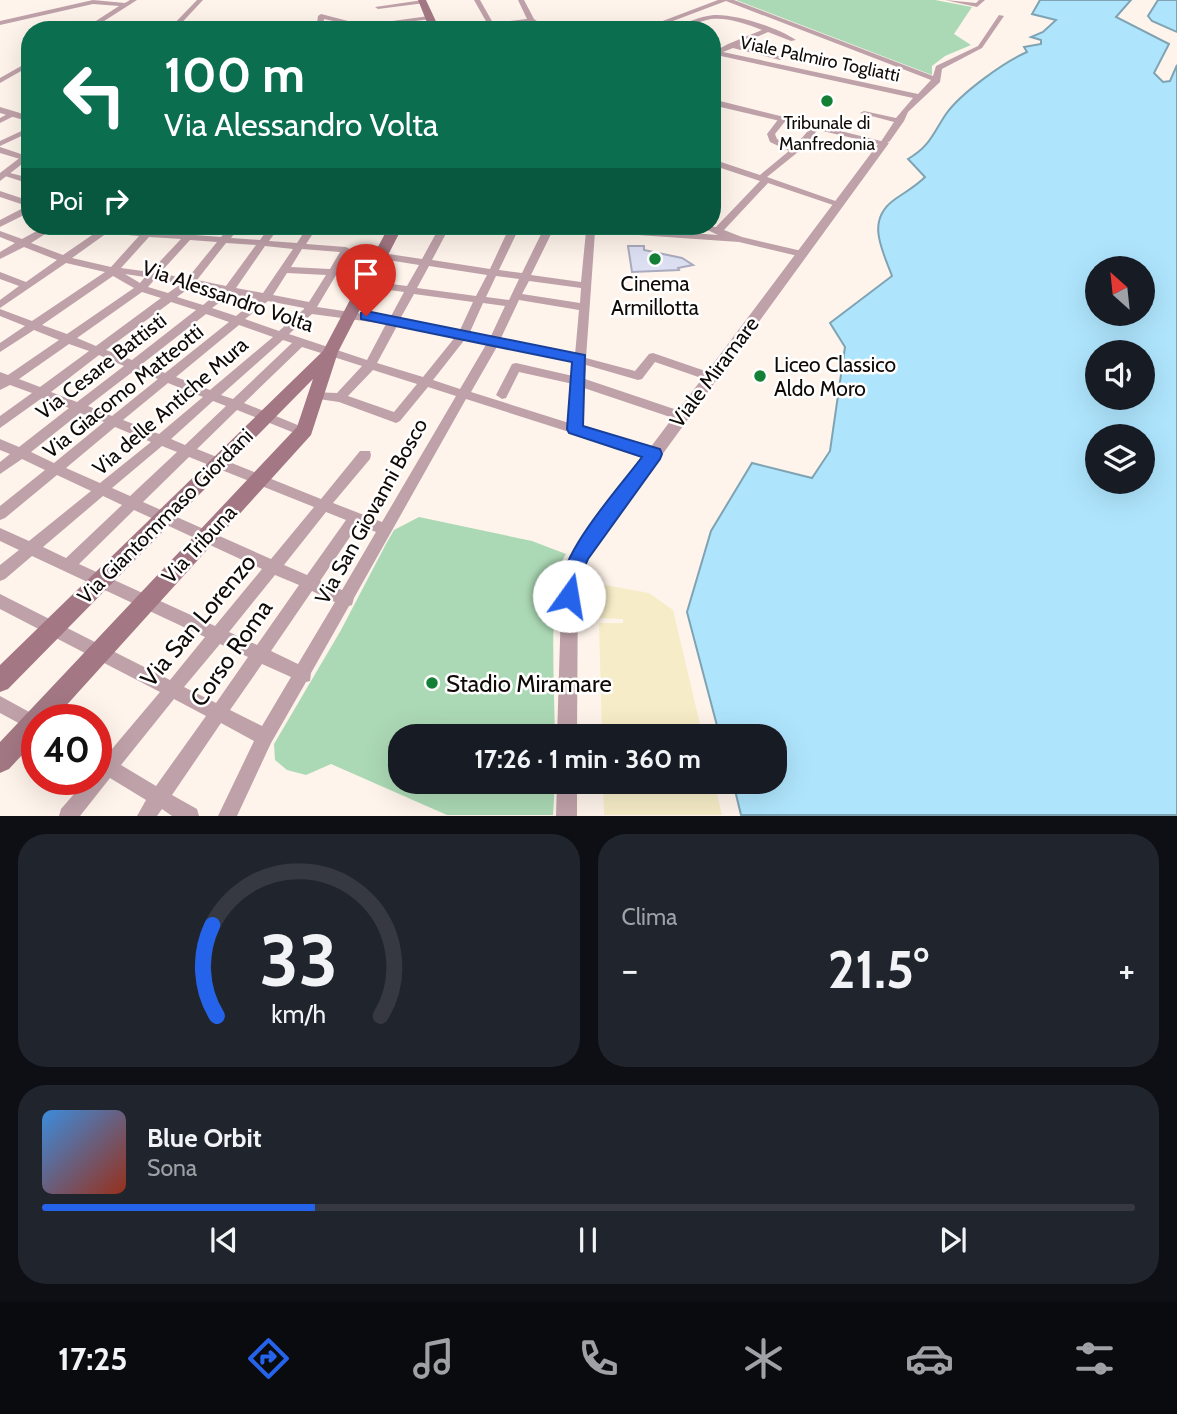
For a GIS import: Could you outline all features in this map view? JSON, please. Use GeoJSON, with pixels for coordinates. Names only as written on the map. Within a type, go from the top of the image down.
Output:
{"type":"FeatureCollection","features":[{"type":"Feature","properties":{"kind":"main road"},"geometry":{"type":"LineString","coordinates":[[422,1],[430,21]]}},
{"type":"Feature","properties":{"kind":"main road"},"geometry":{"type":"LineString","coordinates":[[330,352],[392,235]]}},
{"type":"Feature","properties":{"kind":"main road","name":"Via Tribuna"},"geometry":{"type":"LineString","coordinates":[[52,704],[305,430],[330,352]]}},
{"type":"Feature","properties":{"kind":"main road","name":"Via Giantommaso Giordani"},"geometry":{"type":"LineString","coordinates":[[0,681],[330,352]]}},
{"type":"Feature","properties":{"kind":"main road","name":"Via Tribuna"},"geometry":{"type":"LineString","coordinates":[[0,761],[21,738]]}},
{"type":"Feature","properties":{"kind":"street"},"geometry":{"type":"LineString","coordinates":[[0,21],[90,0]]}},
{"type":"Feature","properties":{"kind":"street"},"geometry":{"type":"LineString","coordinates":[[99,21],[134,0]]}},
{"type":"Feature","properties":{"kind":"street"},"geometry":{"type":"LineString","coordinates":[[180,21],[200,0]]}},
{"type":"Feature","properties":{"kind":"street"},"geometry":{"type":"LineString","coordinates":[[477,0],[489,21]]}},
{"type":"Feature","properties":{"kind":"street"},"geometry":{"type":"LineString","coordinates":[[521,0],[531,20],[526,21]]}},
{"type":"Feature","properties":{"kind":"street"},"geometry":{"type":"LineString","coordinates":[[667,21],[726,0],[937,80]]}},
{"type":"Feature","properties":{"kind":"street"},"geometry":{"type":"LineString","coordinates":[[948,0],[977,5],[982,0]]}},
{"type":"Feature","properties":{"kind":"street"},"geometry":{"type":"LineString","coordinates":[[389,21],[381,6],[422,1]]}},
{"type":"Feature","properties":{"kind":"street"},"geometry":{"type":"LineString","coordinates":[[0,21],[93,2],[125,5]]}},
{"type":"Feature","properties":{"kind":"street"},"geometry":{"type":"LineString","coordinates":[[320,21],[321,16],[334,21]]}},
{"type":"Feature","properties":{"kind":"street"},"geometry":{"type":"LineString","coordinates":[[701,21],[717,16],[730,20],[742,18],[796,41]]}},
{"type":"Feature","properties":{"kind":"street"},"geometry":{"type":"LineString","coordinates":[[721,104],[884,143],[906,109],[937,80],[939,68],[980,47],[1001,16]]}},
{"type":"Feature","properties":{"kind":"street"},"geometry":{"type":"LineString","coordinates":[[415,21],[429,18]]}},
{"type":"Feature","properties":{"kind":"street"},"geometry":{"type":"LineString","coordinates":[[721,49],[788,23]]}},
{"type":"Feature","properties":{"kind":"street"},"geometry":{"type":"LineString","coordinates":[[729,45],[780,58]]}},
{"type":"Feature","properties":{"kind":"street","name":"Viale Palmiro Togliatti"},"geometry":{"type":"LineString","coordinates":[[721,54],[921,97]]}},
{"type":"Feature","properties":{"kind":"street"},"geometry":{"type":"LineString","coordinates":[[0,81],[21,68]]}},
{"type":"Feature","properties":{"kind":"street"},"geometry":{"type":"LineString","coordinates":[[0,110],[21,116]]}},
{"type":"Feature","properties":{"kind":"street"},"geometry":{"type":"LineString","coordinates":[[864,113],[900,121]]}},
{"type":"Feature","properties":{"kind":"street"},"geometry":{"type":"LineString","coordinates":[[0,121],[14,114]]}},
{"type":"Feature","properties":{"kind":"street"},"geometry":{"type":"LineString","coordinates":[[783,119],[771,134],[773,140],[792,149]]}},
{"type":"Feature","properties":{"kind":"street"},"geometry":{"type":"LineString","coordinates":[[721,228],[792,149],[800,146],[816,127]]}},
{"type":"Feature","properties":{"kind":"street"},"geometry":{"type":"LineString","coordinates":[[0,144],[21,134]]}},
{"type":"Feature","properties":{"kind":"street","name":"Viale Miramare"},"geometry":{"type":"LineString","coordinates":[[567,724],[570,576],[581,553],[884,143]]}},
{"type":"Feature","properties":{"kind":"street"},"geometry":{"type":"LineString","coordinates":[[0,150],[21,155]]}},
{"type":"Feature","properties":{"kind":"street"},"geometry":{"type":"LineString","coordinates":[[3,175],[21,162]]}},
{"type":"Feature","properties":{"kind":"street"},"geometry":{"type":"LineString","coordinates":[[721,165],[839,204]]}},
{"type":"Feature","properties":{"kind":"street"},"geometry":{"type":"LineString","coordinates":[[3,175],[21,179]]}},
{"type":"Feature","properties":{"kind":"street"},"geometry":{"type":"LineString","coordinates":[[0,194],[21,202]]}},
{"type":"Feature","properties":{"kind":"street"},"geometry":{"type":"LineString","coordinates":[[0,224],[21,211]]}},
{"type":"Feature","properties":{"kind":"street"},"geometry":{"type":"LineString","coordinates":[[721,232],[802,254]]}},
{"type":"Feature","properties":{"kind":"street"},"geometry":{"type":"LineString","coordinates":[[0,234],[66,260],[113,271],[154,275],[266,297],[308,306],[310,310],[394,321],[580,359],[638,376],[653,357],[710,377]]}},
{"type":"Feature","properties":{"kind":"street"},"geometry":{"type":"LineString","coordinates":[[0,257],[38,235]]}},
{"type":"Feature","properties":{"kind":"street"},"geometry":{"type":"LineString","coordinates":[[0,305],[100,235]]}},
{"type":"Feature","properties":{"kind":"street"},"geometry":{"type":"LineString","coordinates":[[0,348],[113,271],[145,235]]}},
{"type":"Feature","properties":{"kind":"street"},"geometry":{"type":"LineString","coordinates":[[178,235],[300,246]]}},
{"type":"Feature","properties":{"kind":"street"},"geometry":{"type":"LineString","coordinates":[[0,423],[171,298],[190,282],[227,235]]}},
{"type":"Feature","properties":{"kind":"street","name":"Via Cesare Battisti"},"geometry":{"type":"LineString","coordinates":[[0,469],[206,310],[229,290],[269,235]]}},
{"type":"Feature","properties":{"kind":"street","name":"Via Giacomo Matteotti"},"geometry":{"type":"LineString","coordinates":[[0,514],[169,379],[266,297],[287,270],[307,235]]}},
{"type":"Feature","properties":{"kind":"street"},"geometry":{"type":"LineString","coordinates":[[340,398],[370,365],[440,235]]}},
{"type":"Feature","properties":{"kind":"street"},"geometry":{"type":"LineString","coordinates":[[316,395],[340,398],[396,418],[463,335],[511,235]]}},
{"type":"Feature","properties":{"kind":"street","name":"Via San Giovanni Bosco"},"geometry":{"type":"LineString","coordinates":[[227,816],[265,737],[304,675],[494,341],[546,235]]}},
{"type":"Feature","properties":{"kind":"street"},"geometry":{"type":"LineString","coordinates":[[575,429],[589,235]]}},
{"type":"Feature","properties":{"kind":"street"},"geometry":{"type":"LineString","coordinates":[[696,235],[739,239]]}},
{"type":"Feature","properties":{"kind":"street"},"geometry":{"type":"LineString","coordinates":[[3,381],[141,288],[189,237]]}},
{"type":"Feature","properties":{"kind":"street","name":"Via delle Antiche Mura"},"geometry":{"type":"LineString","coordinates":[[0,574],[160,441],[310,310],[346,250],[300,246]]}},
{"type":"Feature","properties":{"kind":"street"},"geometry":{"type":"LineString","coordinates":[[382,256],[586,286]]}},
{"type":"Feature","properties":{"kind":"street"},"geometry":{"type":"LineString","coordinates":[[287,270],[334,272]]}},
{"type":"Feature","properties":{"kind":"street","name":"Via Alessandro Volta"},"geometry":{"type":"LineString","coordinates":[[113,271],[141,288],[300,342],[654,454]]}},
{"type":"Feature","properties":{"kind":"street"},"geometry":{"type":"LineString","coordinates":[[0,275],[28,286]]}},
{"type":"Feature","properties":{"kind":"street"},"geometry":{"type":"LineString","coordinates":[[368,284],[480,300],[514,300],[584,307]]}},
{"type":"Feature","properties":{"kind":"street"},"geometry":{"type":"LineString","coordinates":[[0,312],[296,429]]}},
{"type":"Feature","properties":{"kind":"street"},"geometry":{"type":"LineString","coordinates":[[68,566],[300,342]]}},
{"type":"Feature","properties":{"kind":"street"},"geometry":{"type":"LineString","coordinates":[[502,395],[523,354]]}},
{"type":"Feature","properties":{"kind":"street"},"geometry":{"type":"LineString","coordinates":[[516,367],[578,381],[682,416]]}},
{"type":"Feature","properties":{"kind":"street"},"geometry":{"type":"LineString","coordinates":[[3,381],[41,393],[385,530]]}},
{"type":"Feature","properties":{"kind":"street"},"geometry":{"type":"LineString","coordinates":[[0,444],[347,600]]}},
{"type":"Feature","properties":{"kind":"street","name":"Via San Lorenzo"},"geometry":{"type":"LineString","coordinates":[[112,753],[172,689],[365,455]]}},
{"type":"Feature","properties":{"kind":"street","name":"Corso Roma"},"geometry":{"type":"LineString","coordinates":[[146,816],[355,518]]}},
{"type":"Feature","properties":{"kind":"street"},"geometry":{"type":"LineString","coordinates":[[0,534],[304,675]]}},
{"type":"Feature","properties":{"kind":"street"},"geometry":{"type":"LineString","coordinates":[[0,601],[265,737]]}},
{"type":"Feature","properties":{"kind":"street"},"geometry":{"type":"LineString","coordinates":[[0,704],[21,714]]}},
{"type":"Feature","properties":{"kind":"street"},"geometry":{"type":"LineString","coordinates":[[112,770],[190,816]]}},
{"type":"Feature","properties":{"kind":"street"},"geometry":{"type":"LineString","coordinates":[[566,816],[567,794]]}},
{"type":"Feature","properties":{"kind":"street","name":"Via San Lorenzo"},"geometry":{"type":"LineString","coordinates":[[68,816],[82,795]]}},
{"type":"Feature","properties":{"kind":"green space"},"geometry":{"type":"Polygon","coordinates":[[[736,0],[935,0],[972,7],[954,34],[971,45],[945,56],[932,66],[932,75],[736,0]]]}},
{"type":"Feature","properties":{"kind":"green space","name":"Stadio Miramare"},"geometry":{"type":"Polygon","coordinates":[[[419,517],[532,541],[566,554],[560,568],[554,614],[555,724],[388,724],[388,789],[331,764],[306,775],[287,770],[275,760],[274,744],[341,630],[394,530],[419,517]]]}},
{"type":"Feature","properties":{"kind":"green space","name":"Stadio Miramare"},"geometry":{"type":"Polygon","coordinates":[[[399,794],[554,794],[553,815],[447,815],[399,794]]]}},
{"type":"Feature","properties":{"kind":"sand"},"geometry":{"type":"Polygon","coordinates":[[[594,583],[649,593],[673,610],[700,724],[602,724],[599,623],[623,623],[623,619],[596,618],[594,583]]]}},
{"type":"Feature","properties":{"kind":"sand"},"geometry":{"type":"Polygon","coordinates":[[[603,794],[717,794],[722,815],[604,815],[603,794]]]}},
{"type":"Feature","properties":{"kind":"water"},"geometry":{"type":"Polygon","coordinates":[[[1040,0],[1131,0],[1116,17],[1169,44],[1154,73],[1163,82],[1170,81],[1177,65],[1177,815],[741,815],[736,794],[787,794],[787,724],[717,724],[687,612],[711,531],[752,463],[812,478],[830,451],[845,347],[830,323],[892,276],[881,247],[878,227],[885,208],[925,177],[908,159],[926,145],[946,114],[972,88],[995,70],[1027,52],[1024,47],[1041,44],[1041,40],[1031,37],[1043,32],[1056,20],[1032,14],[1040,0]]]}},
{"type":"Feature","properties":{"kind":"water"},"geometry":{"type":"Polygon","coordinates":[[[1158,0],[1177,0],[1177,32],[1152,21],[1148,16],[1158,0]]]}},
{"type":"Feature","properties":{"kind":"building","name":"Cinema Armillotta"},"geometry":{"type":"Polygon","coordinates":[[[628,246],[644,246],[644,250],[682,258],[693,265],[678,268],[679,270],[632,272],[628,246]]]}},
{"type":"Feature","properties":{"kind":"place","name":"Tribunale di Manfredonia"},"geometry":{"type":"Point","coordinates":[827,101]}},
{"type":"Feature","properties":{"kind":"place","name":"Cinema Armillotta"},"geometry":{"type":"Point","coordinates":[655,259]}},
{"type":"Feature","properties":{"kind":"place","name":"Liceo Classico Aldo Moro"},"geometry":{"type":"Point","coordinates":[760,376]}},
{"type":"Feature","properties":{"kind":"place","name":"Stadio Miramare"},"geometry":{"type":"Point","coordinates":[432,683]}},
{"type":"Feature","properties":{"kind":"route"},"geometry":{"type":"LineString","coordinates":[[366,316],[580,359],[575,429],[654,454],[581,553],[570,576],[569,596]]}}]}
